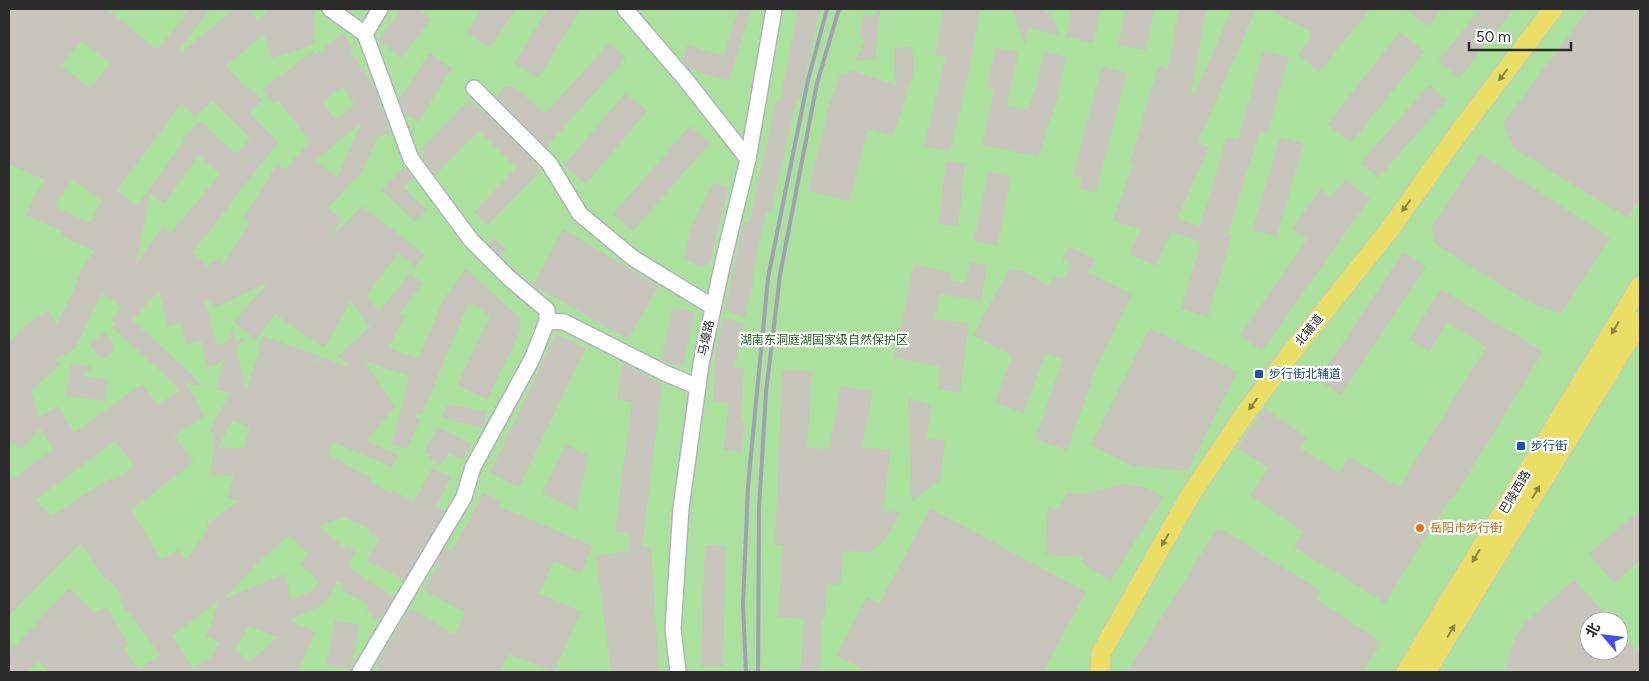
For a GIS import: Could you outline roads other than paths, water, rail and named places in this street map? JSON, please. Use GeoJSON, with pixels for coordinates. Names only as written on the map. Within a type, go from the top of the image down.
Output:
{"type":"FeatureCollection","features":[{"type":"Feature","properties":{"kind":"main road","name":"北辅道"},"geometry":{"type":"LineString","coordinates":[[1100,672],[1101,653],[1192,494],[1244,415],[1390,229],[1460,131],[1553,9]]}},
{"type":"Feature","properties":{"kind":"main road","name":"巴陵西路"},"geometry":{"type":"LineString","coordinates":[[1406,672],[1640,286]]}},
{"type":"Feature","properties":{"kind":"main road","name":"巴陵西路"},"geometry":{"type":"LineString","coordinates":[[1426,672],[1640,321]]}},
{"type":"Feature","properties":{"kind":"street"},"geometry":{"type":"LineString","coordinates":[[330,9],[365,34],[411,159],[471,240],[509,278],[547,310],[547,321],[532,359],[473,467],[464,497],[360,672]]}},
{"type":"Feature","properties":{"kind":"street"},"geometry":{"type":"LineString","coordinates":[[365,34],[380,9]]}},
{"type":"Feature","properties":{"kind":"street"},"geometry":{"type":"LineString","coordinates":[[625,9],[686,80],[748,159]]}},
{"type":"Feature","properties":{"kind":"street","name":"马壕路"},"geometry":{"type":"LineString","coordinates":[[678,672],[674,629],[681,508],[698,387],[713,307],[748,159],[774,9]]}},
{"type":"Feature","properties":{"kind":"street"},"geometry":{"type":"LineString","coordinates":[[474,88],[549,163],[580,214],[633,258],[713,307]]}},
{"type":"Feature","properties":{"kind":"street"},"geometry":{"type":"LineString","coordinates":[[547,321],[564,322],[667,374],[698,387]]}},
{"type":"Feature","properties":{"kind":"railway"},"geometry":{"type":"LineString","coordinates":[[746,672],[743,605],[748,486],[768,278],[808,80],[827,9]]}},
{"type":"Feature","properties":{"kind":"railway"},"geometry":{"type":"LineString","coordinates":[[758,672],[759,508],[766,392],[780,275],[817,83],[839,9]]}},
{"type":"Feature","properties":{"kind":"place","name":"步行街北辅道"},"geometry":{"type":"Point","coordinates":[1259,374]}},
{"type":"Feature","properties":{"kind":"place","name":"步行街"},"geometry":{"type":"Point","coordinates":[1521,446]}},
{"type":"Feature","properties":{"kind":"place","name":"岳阳市步行街"},"geometry":{"type":"Point","coordinates":[1420,528]}},
{"type":"Feature","properties":{"kind":"park label","name":"湖南东洞庭湖国家级自然保护区"},"geometry":{"type":"Point","coordinates":[824,340]}}]}
